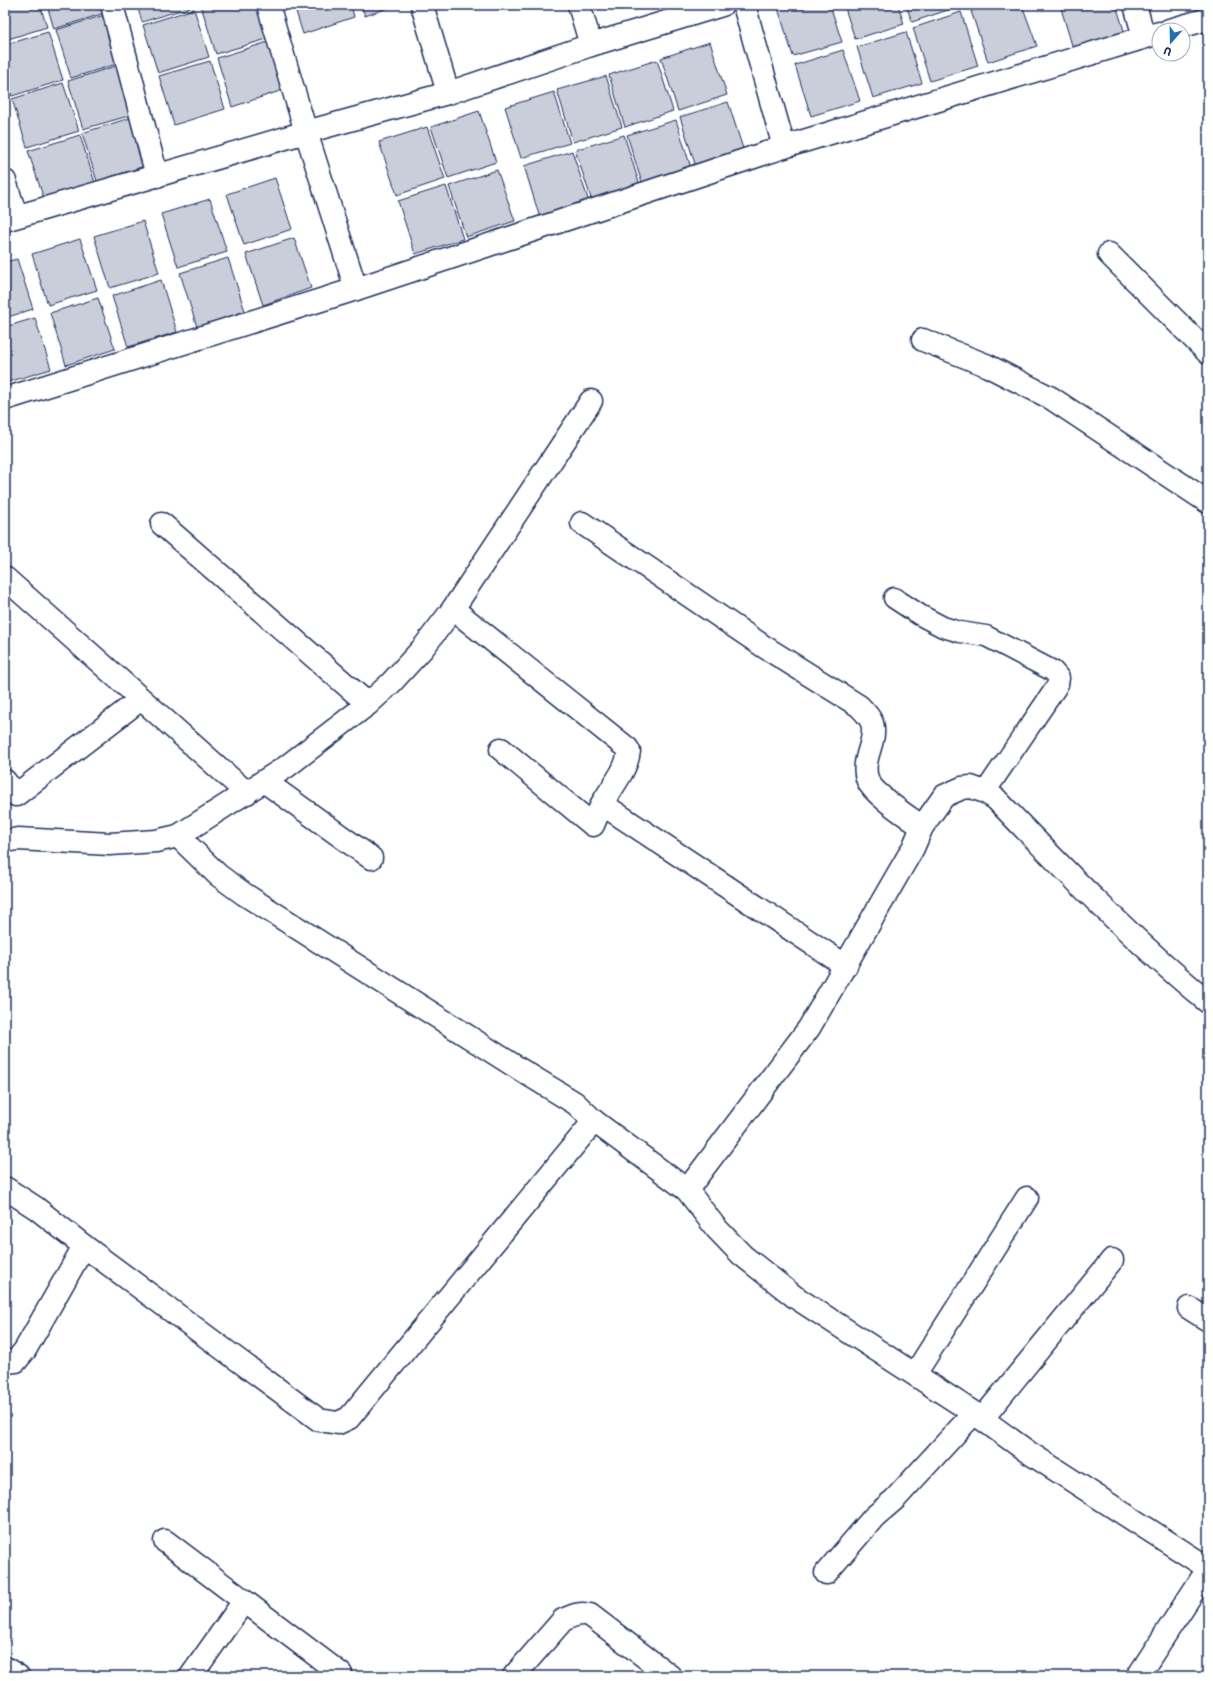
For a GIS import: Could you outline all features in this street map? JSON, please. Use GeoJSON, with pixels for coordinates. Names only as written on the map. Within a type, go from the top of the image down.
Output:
{"type":"FeatureCollection","features":[{"type":"Feature","properties":{"kind":"street"},"geometry":{"type":"LineString","coordinates":[[112,5],[157,176]]}},
{"type":"Feature","properties":{"kind":"street"},"geometry":{"type":"LineString","coordinates":[[268,5],[306,132],[356,289]]}},
{"type":"Feature","properties":{"kind":"street"},"geometry":{"type":"LineString","coordinates":[[422,5],[448,93]]}},
{"type":"Feature","properties":{"kind":"street"},"geometry":{"type":"LineString","coordinates":[[579,5],[592,45]]}},
{"type":"Feature","properties":{"kind":"street"},"geometry":{"type":"LineString","coordinates":[[5,181],[10,218],[306,132],[448,93],[592,45],[722,5]]}},
{"type":"Feature","properties":{"kind":"street"},"geometry":{"type":"LineString","coordinates":[[744,5],[784,147]]}},
{"type":"Feature","properties":{"kind":"street"},"geometry":{"type":"LineString","coordinates":[[5,399],[356,289],[784,147],[1151,35],[1135,5]]}},
{"type":"Feature","properties":{"kind":"street"},"geometry":{"type":"LineString","coordinates":[[1191,24],[1208,19]]}},
{"type":"Feature","properties":{"kind":"street"},"geometry":{"type":"LineString","coordinates":[[1109,254],[1208,353]]}},
{"type":"Feature","properties":{"kind":"street"},"geometry":{"type":"LineString","coordinates":[[923,340],[986,365],[1051,398],[1208,502]]}},
{"type":"Feature","properties":{"kind":"street"},"geometry":{"type":"LineString","coordinates":[[5,841],[18,839],[110,844],[156,841],[178,836],[286,767],[368,704],[390,684],[418,653],[453,609],[591,401]]}},
{"type":"Feature","properties":{"kind":"street"},"geometry":{"type":"LineString","coordinates":[[582,523],[763,646],[860,706],[867,714],[872,724],[872,738],[865,763],[865,773],[869,783],[884,799],[922,827]]}},
{"type":"Feature","properties":{"kind":"street"},"geometry":{"type":"LineString","coordinates":[[162,524],[368,704]]}},
{"type":"Feature","properties":{"kind":"street"},"geometry":{"type":"LineString","coordinates":[[5,578],[141,699],[256,787],[371,858]]}},
{"type":"Feature","properties":{"kind":"street"},"geometry":{"type":"LineString","coordinates":[[453,609],[629,751],[627,762],[602,804],[593,825],[501,749]]}},
{"type":"Feature","properties":{"kind":"street"},"geometry":{"type":"LineString","coordinates":[[5,781],[16,795],[141,699]]}},
{"type":"Feature","properties":{"kind":"street"},"geometry":{"type":"LineString","coordinates":[[688,1190],[809,1028],[913,848],[922,827],[944,796],[962,788],[971,787],[985,792],[996,799],[1099,903],[1185,983],[1208,1002]]}},
{"type":"Feature","properties":{"kind":"street"},"geometry":{"type":"LineString","coordinates":[[602,804],[846,966]]}},
{"type":"Feature","properties":{"kind":"street"},"geometry":{"type":"LineString","coordinates":[[178,836],[218,876],[244,894],[575,1103],[594,1121],[688,1190],[716,1228],[742,1255],[795,1297],[915,1374],[978,1416],[1028,1452],[1208,1568],[1138,1676]]}},
{"type":"Feature","properties":{"kind":"street"},"geometry":{"type":"LineString","coordinates":[[5,1188],[36,1208],[84,1246],[319,1420],[338,1423],[349,1418],[594,1121]]}},
{"type":"Feature","properties":{"kind":"street"},"geometry":{"type":"LineString","coordinates":[[915,1374],[1027,1198]]}},
{"type":"Feature","properties":{"kind":"street"},"geometry":{"type":"LineString","coordinates":[[5,1362],[16,1361],[24,1350],[84,1246]]}},
{"type":"Feature","properties":{"kind":"street"},"geometry":{"type":"LineString","coordinates":[[826,1573],[874,1517],[978,1416],[1112,1260]]}},
{"type":"Feature","properties":{"kind":"street"},"geometry":{"type":"LineString","coordinates":[[1190,1308],[1208,1320]]}},
{"type":"Feature","properties":{"kind":"street"},"geometry":{"type":"LineString","coordinates":[[165,1541],[341,1674]]}},
{"type":"Feature","properties":{"kind":"street"},"geometry":{"type":"LineString","coordinates":[[191,1676],[244,1601]]}},
{"type":"Feature","properties":{"kind":"street"},"geometry":{"type":"LineString","coordinates":[[514,1676],[563,1620],[573,1615],[585,1614],[590,1615],[670,1676]]}},
{"type":"Feature","properties":{"kind":"street"},"geometry":{"type":"LineString","coordinates":[[5,1668],[18,1676]]}},
{"type":"Feature","properties":{"kind":"lane"},"geometry":{"type":"LineString","coordinates":[[894,598],[920,615],[944,627],[960,632],[986,636],[1053,671],[1059,678],[1055,689],[985,792]]}},
{"type":"Feature","properties":{"kind":"building"},"geometry":{"type":"Polygon","coordinates":[[[5,5],[40,5],[47,27],[5,40],[5,5]]]}},
{"type":"Feature","properties":{"kind":"building"},"geometry":{"type":"Polygon","coordinates":[[[47,5],[105,5],[108,12],[54,29],[47,5]]]}},
{"type":"Feature","properties":{"kind":"building"},"geometry":{"type":"Polygon","coordinates":[[[137,5],[193,5],[194,6],[142,22],[137,5]]]}},
{"type":"Feature","properties":{"kind":"building"},"geometry":{"type":"Polygon","coordinates":[[[257,5],[267,39],[216,54],[201,6],[257,5]]]}},
{"type":"Feature","properties":{"kind":"building"},"geometry":{"type":"Polygon","coordinates":[[[294,5],[351,5],[354,17],[303,34],[294,5]]]}},
{"type":"Feature","properties":{"kind":"building"},"geometry":{"type":"Polygon","coordinates":[[[361,5],[397,5],[365,16],[361,5]]]}},
{"type":"Feature","properties":{"kind":"building"},"geometry":{"type":"Polygon","coordinates":[[[777,5],[830,5],[842,42],[793,56],[777,5]]]}},
{"type":"Feature","properties":{"kind":"building"},"geometry":{"type":"Polygon","coordinates":[[[844,5],[898,5],[904,24],[855,39],[844,5]]]}},
{"type":"Feature","properties":{"kind":"building"},"geometry":{"type":"Polygon","coordinates":[[[906,5],[960,5],[960,6],[912,22],[906,5]]]}},
{"type":"Feature","properties":{"kind":"building"},"geometry":{"type":"Polygon","coordinates":[[[990,5],[1022,5],[1037,46],[988,62],[971,11],[990,5]]]}},
{"type":"Feature","properties":{"kind":"building"},"geometry":{"type":"Polygon","coordinates":[[[1060,5],[1116,5],[1126,37],[1074,52],[1060,5]]]}},
{"type":"Feature","properties":{"kind":"building"},"geometry":{"type":"Polygon","coordinates":[[[194,9],[209,57],[158,73],[143,25],[194,9]]]}},
{"type":"Feature","properties":{"kind":"building"},"geometry":{"type":"Polygon","coordinates":[[[961,12],[978,66],[930,81],[913,28],[961,12]]]}},
{"type":"Feature","properties":{"kind":"building"},"geometry":{"type":"Polygon","coordinates":[[[108,14],[123,62],[71,78],[56,30],[108,14]]]}},
{"type":"Feature","properties":{"kind":"building"},"geometry":{"type":"Polygon","coordinates":[[[48,32],[63,80],[12,96],[5,75],[5,45],[48,32]]]}},
{"type":"Feature","properties":{"kind":"building"},"geometry":{"type":"Polygon","coordinates":[[[906,32],[922,83],[873,98],[857,47],[906,32]]]}},
{"type":"Feature","properties":{"kind":"building"},"geometry":{"type":"Polygon","coordinates":[[[268,42],[283,90],[232,107],[217,58],[268,42]]]}},
{"type":"Feature","properties":{"kind":"building"},"geometry":{"type":"Polygon","coordinates":[[[710,42],[727,95],[678,111],[661,58],[710,42]]]}},
{"type":"Feature","properties":{"kind":"building"},"geometry":{"type":"Polygon","coordinates":[[[843,50],[860,101],[811,116],[795,65],[843,50]]]}},
{"type":"Feature","properties":{"kind":"building"},"geometry":{"type":"Polygon","coordinates":[[[657,60],[673,111],[625,127],[609,75],[657,60]]]}},
{"type":"Feature","properties":{"kind":"building"},"geometry":{"type":"Polygon","coordinates":[[[210,61],[225,109],[174,125],[159,76],[210,61]]]}},
{"type":"Feature","properties":{"kind":"building"},"geometry":{"type":"Polygon","coordinates":[[[119,65],[135,114],[83,129],[68,81],[119,65]]]}},
{"type":"Feature","properties":{"kind":"building"},"geometry":{"type":"Polygon","coordinates":[[[606,76],[622,127],[573,142],[557,90],[606,76]]]}},
{"type":"Feature","properties":{"kind":"building"},"geometry":{"type":"Polygon","coordinates":[[[63,83],[79,131],[27,147],[12,99],[63,83]]]}},
{"type":"Feature","properties":{"kind":"building"},"geometry":{"type":"Polygon","coordinates":[[[554,92],[570,143],[521,158],[505,107],[554,92]]]}},
{"type":"Feature","properties":{"kind":"building"},"geometry":{"type":"Polygon","coordinates":[[[728,102],[745,155],[697,170],[680,117],[728,102]]]}},
{"type":"Feature","properties":{"kind":"building"},"geometry":{"type":"Polygon","coordinates":[[[479,111],[496,162],[448,178],[431,127],[479,111]]]}},
{"type":"Feature","properties":{"kind":"building"},"geometry":{"type":"Polygon","coordinates":[[[133,117],[148,165],[97,181],[82,133],[133,117]]]}},
{"type":"Feature","properties":{"kind":"building"},"geometry":{"type":"Polygon","coordinates":[[[676,120],[692,171],[643,186],[627,135],[676,120]]]}},
{"type":"Feature","properties":{"kind":"building"},"geometry":{"type":"Polygon","coordinates":[[[427,127],[445,179],[397,195],[379,142],[427,127]]]}},
{"type":"Feature","properties":{"kind":"building"},"geometry":{"type":"Polygon","coordinates":[[[80,135],[95,183],[44,199],[28,151],[80,135]]]}},
{"type":"Feature","properties":{"kind":"building"},"geometry":{"type":"Polygon","coordinates":[[[624,135],[640,186],[592,201],[575,150],[624,135]]]}},
{"type":"Feature","properties":{"kind":"building"},"geometry":{"type":"Polygon","coordinates":[[[572,151],[589,202],[540,218],[524,166],[572,151]]]}},
{"type":"Feature","properties":{"kind":"building"},"geometry":{"type":"Polygon","coordinates":[[[497,170],[515,221],[466,237],[449,186],[497,170]]]}},
{"type":"Feature","properties":{"kind":"building"},"geometry":{"type":"Polygon","coordinates":[[[275,178],[292,229],[244,245],[227,194],[275,178]]]}},
{"type":"Feature","properties":{"kind":"building"},"geometry":{"type":"Polygon","coordinates":[[[446,186],[463,239],[415,254],[398,201],[446,186]]]}},
{"type":"Feature","properties":{"kind":"building"},"geometry":{"type":"Polygon","coordinates":[[[210,199],[227,252],[178,267],[161,214],[210,199]]]}},
{"type":"Feature","properties":{"kind":"building"},"geometry":{"type":"Polygon","coordinates":[[[143,221],[159,273],[110,288],[94,236],[143,221]]]}},
{"type":"Feature","properties":{"kind":"building"},"geometry":{"type":"Polygon","coordinates":[[[294,238],[311,288],[263,305],[246,254],[294,238]]]}},
{"type":"Feature","properties":{"kind":"building"},"geometry":{"type":"Polygon","coordinates":[[[80,239],[97,290],[48,305],[32,254],[80,239]]]}},
{"type":"Feature","properties":{"kind":"building"},"geometry":{"type":"Polygon","coordinates":[[[228,258],[245,311],[197,327],[180,273],[228,258]]]}},
{"type":"Feature","properties":{"kind":"building"},"geometry":{"type":"Polygon","coordinates":[[[17,259],[33,309],[5,318],[5,262],[17,259]]]}},
{"type":"Feature","properties":{"kind":"building"},"geometry":{"type":"Polygon","coordinates":[[[161,280],[177,332],[128,347],[112,296],[161,280]]]}},
{"type":"Feature","properties":{"kind":"building"},"geometry":{"type":"Polygon","coordinates":[[[98,298],[115,349],[66,365],[50,313],[98,298]]]}},
{"type":"Feature","properties":{"kind":"building"},"geometry":{"type":"Polygon","coordinates":[[[35,318],[51,369],[5,383],[5,327],[35,318]]]}}]}
